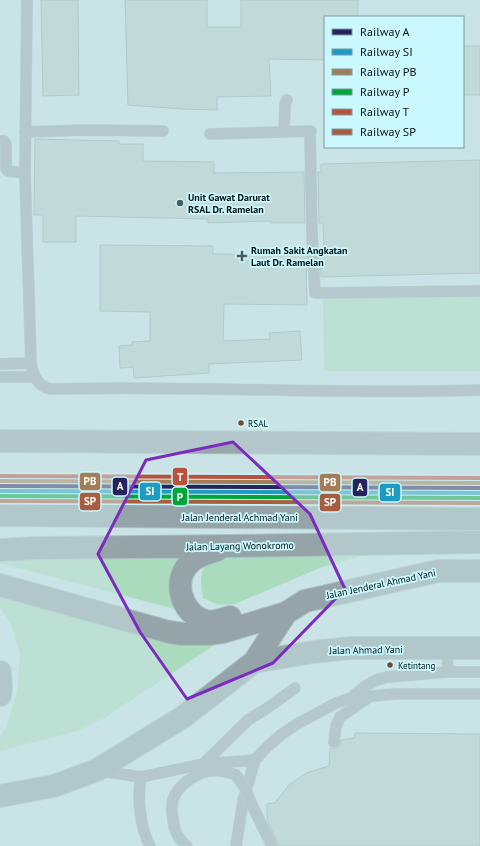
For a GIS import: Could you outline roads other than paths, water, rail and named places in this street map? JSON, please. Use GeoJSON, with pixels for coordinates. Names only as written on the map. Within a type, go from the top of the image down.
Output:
{"type":"FeatureCollection","features":[{"type":"Feature","properties":{"kind":"highway","name":"Jalan Jenderal Achmad Yani"},"geometry":{"type":"LineString","coordinates":[[0,515],[480,519]]}},
{"type":"Feature","properties":{"kind":"highway","name":"Jalan Layang Wonokromo"},"geometry":{"type":"LineString","coordinates":[[0,550],[35,548],[480,542]]}},
{"type":"Feature","properties":{"kind":"highway"},"geometry":{"type":"LineString","coordinates":[[234,546],[200,556],[190,562],[186,568],[182,575],[180,585],[182,598],[187,608],[192,613],[203,620],[213,621],[252,610],[305,600]]}},
{"type":"Feature","properties":{"kind":"highway","name":"Jalan Jenderal Ahmad Yani"},"geometry":{"type":"LineString","coordinates":[[286,613],[305,600],[438,571],[480,571]]}},
{"type":"Feature","properties":{"kind":"highway"},"geometry":{"type":"LineString","coordinates":[[0,585],[152,628],[183,634],[210,634],[223,632],[286,613]]}},
{"type":"Feature","properties":{"kind":"highway"},"geometry":{"type":"LineString","coordinates":[[0,796],[54,786],[97,770],[183,717],[254,662],[286,613]]}},
{"type":"Feature","properties":{"kind":"highway","name":"Jalan Ahmad Yani"},"geometry":{"type":"LineString","coordinates":[[254,662],[313,652],[350,648],[480,648]]}},
{"type":"Feature","properties":{"kind":"highway"},"geometry":{"type":"LineString","coordinates":[[0,672],[0,695]]}},
{"type":"Feature","properties":{"kind":"street"},"geometry":{"type":"LineString","coordinates":[[0,441],[480,444]]}},
{"type":"Feature","properties":{"kind":"lane"},"geometry":{"type":"LineString","coordinates":[[27,0],[25,173],[33,369],[40,384],[45,388],[51,389],[97,388],[313,391],[480,390]]}},
{"type":"Feature","properties":{"kind":"lane"},"geometry":{"type":"LineString","coordinates":[[284,132],[285,104],[287,100]]}},
{"type":"Feature","properties":{"kind":"lane"},"geometry":{"type":"LineString","coordinates":[[25,132],[86,130],[163,131]]}},
{"type":"Feature","properties":{"kind":"lane"},"geometry":{"type":"LineString","coordinates":[[210,134],[311,132],[312,234],[315,293],[480,291]]}},
{"type":"Feature","properties":{"kind":"lane"},"geometry":{"type":"LineString","coordinates":[[0,141],[4,141],[6,144],[8,171],[25,173]]}},
{"type":"Feature","properties":{"kind":"lane"},"geometry":{"type":"LineString","coordinates":[[0,364],[33,369]]}},
{"type":"Feature","properties":{"kind":"lane"},"geometry":{"type":"LineString","coordinates":[[0,370],[33,369]]}},
{"type":"Feature","properties":{"kind":"lane"},"geometry":{"type":"LineString","coordinates":[[0,378],[33,369]]}},
{"type":"Feature","properties":{"kind":"lane"},"geometry":{"type":"LineString","coordinates":[[447,649],[448,672]]}},
{"type":"Feature","properties":{"kind":"lane"},"geometry":{"type":"LineString","coordinates":[[351,698],[368,684],[377,679],[448,672],[480,672]]}},
{"type":"Feature","properties":{"kind":"lane"},"geometry":{"type":"LineString","coordinates":[[203,764],[248,720],[295,688]]}},
{"type":"Feature","properties":{"kind":"lane"},"geometry":{"type":"LineString","coordinates":[[235,846],[243,801],[255,760],[282,734],[297,724],[336,703],[351,698],[395,694],[480,694]]}},
{"type":"Feature","properties":{"kind":"lane"},"geometry":{"type":"LineString","coordinates":[[334,742],[336,726],[340,717],[370,697]]}},
{"type":"Feature","properties":{"kind":"lane"},"geometry":{"type":"LineString","coordinates":[[97,770],[141,777],[203,764],[255,760]]}},
{"type":"Feature","properties":{"kind":"lane"},"geometry":{"type":"LineString","coordinates":[[187,846],[181,842],[174,826],[171,806],[177,792],[187,781],[202,773],[221,771],[236,775],[245,788],[272,846]]}},
{"type":"Feature","properties":{"kind":"lane"},"geometry":{"type":"LineString","coordinates":[[141,777],[140,805],[143,826],[150,846]]}},
{"type":"Feature","properties":{"kind":"rail line","name":"T"},"geometry":{"type":"LineString","coordinates":[[0,476],[480,478]]}},
{"type":"Feature","properties":{"kind":"rail line","name":"PB"},"geometry":{"type":"LineString","coordinates":[[0,481],[480,483]]}},
{"type":"Feature","properties":{"kind":"rail line","name":"A"},"geometry":{"type":"LineString","coordinates":[[0,486],[480,488]]}},
{"type":"Feature","properties":{"kind":"rail line","name":"SI"},"geometry":{"type":"LineString","coordinates":[[0,491],[480,493]]}},
{"type":"Feature","properties":{"kind":"rail line","name":"P"},"geometry":{"type":"LineString","coordinates":[[0,496],[480,498]]}},
{"type":"Feature","properties":{"kind":"rail line","name":"SP"},"geometry":{"type":"LineString","coordinates":[[0,501],[480,503]]}},
{"type":"Feature","properties":{"kind":"place","name":"Unit Gawat Darurat RSAL Dr. Ramelan"},"geometry":{"type":"Point","coordinates":[180,203]}},
{"type":"Feature","properties":{"kind":"place","name":"Rumah Sakit Angkatan Laut Dr. Ramelan"},"geometry":{"type":"Point","coordinates":[242,256]}},
{"type":"Feature","properties":{"kind":"place","name":"RSAL"},"geometry":{"type":"Point","coordinates":[241,423]}},
{"type":"Feature","properties":{"kind":"place","name":"Ketintang"},"geometry":{"type":"Point","coordinates":[390,665]}}]}
